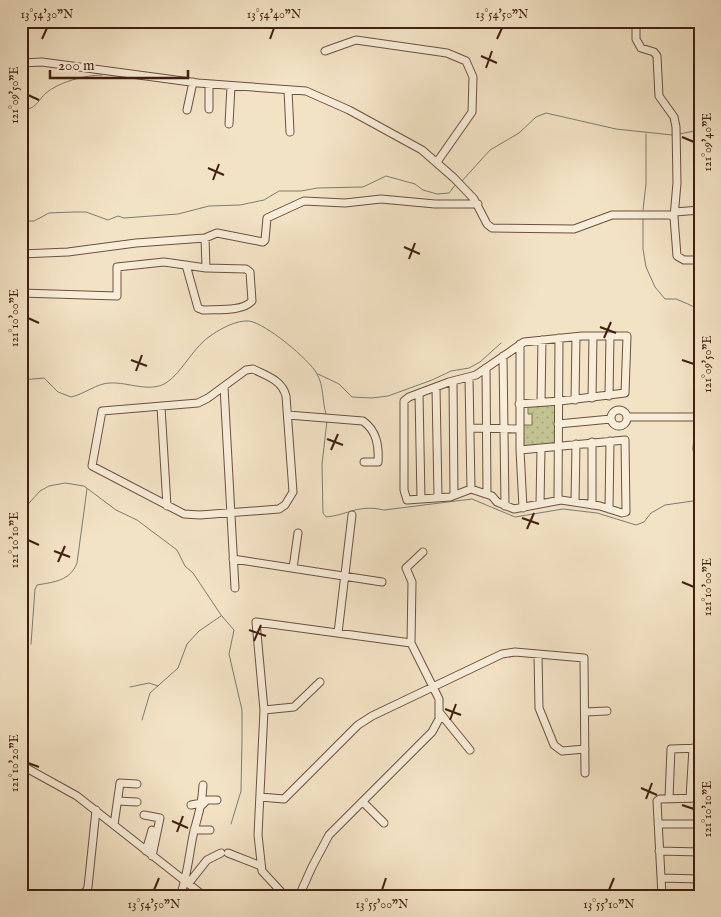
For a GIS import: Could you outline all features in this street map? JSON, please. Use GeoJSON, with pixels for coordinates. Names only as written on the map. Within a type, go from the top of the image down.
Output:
{"type":"FeatureCollection","features":[{"type":"Feature","properties":{"kind":"street"},"geometry":{"type":"LineString","coordinates":[[636,21],[636,39],[641,48],[654,52],[657,56],[659,96],[674,117],[677,182],[674,215],[677,256],[684,260],[700,260]]}},
{"type":"Feature","properties":{"kind":"street"},"geometry":{"type":"LineString","coordinates":[[325,51],[356,40],[447,53],[466,61],[473,76],[472,112],[437,162]]}},
{"type":"Feature","properties":{"kind":"street"},"geometry":{"type":"LineString","coordinates":[[21,63],[42,62],[209,84],[306,91],[350,110],[422,150],[464,187],[478,204],[487,224],[492,228],[574,229],[612,215],[674,215],[700,210]]}},
{"type":"Feature","properties":{"kind":"street"},"geometry":{"type":"LineString","coordinates":[[187,110],[193,82]]}},
{"type":"Feature","properties":{"kind":"street"},"geometry":{"type":"LineString","coordinates":[[209,84],[209,109]]}},
{"type":"Feature","properties":{"kind":"street"},"geometry":{"type":"LineString","coordinates":[[229,124],[231,86]]}},
{"type":"Feature","properties":{"kind":"street"},"geometry":{"type":"LineString","coordinates":[[288,90],[290,132]]}},
{"type":"Feature","properties":{"kind":"street"},"geometry":{"type":"LineString","coordinates":[[21,254],[68,252],[136,243],[205,238],[217,233],[263,242],[265,240],[267,218],[304,201],[345,203],[380,199],[435,204],[478,204]]}},
{"type":"Feature","properties":{"kind":"street"},"geometry":{"type":"LineString","coordinates":[[205,238],[206,268]]}},
{"type":"Feature","properties":{"kind":"street"},"geometry":{"type":"LineString","coordinates":[[21,293],[117,296],[117,267],[164,262],[186,265],[206,268],[246,269],[250,272],[252,302],[243,307],[203,310],[198,308],[186,265]]}},
{"type":"Feature","properties":{"kind":"street"},"geometry":{"type":"LineString","coordinates":[[520,404],[575,400],[625,393],[628,342],[626,336],[623,334],[559,338],[520,344],[469,378],[453,381],[409,397],[403,406],[404,490],[407,500],[454,496],[471,489],[487,494],[505,506],[518,509],[558,500],[592,505],[622,513],[626,512],[625,440],[520,450]]}},
{"type":"Feature","properties":{"kind":"street"},"geometry":{"type":"LineString","coordinates":[[592,398],[593,336]]}},
{"type":"Feature","properties":{"kind":"street"},"geometry":{"type":"LineString","coordinates":[[609,396],[610,336]]}},
{"type":"Feature","properties":{"kind":"street"},"geometry":{"type":"LineString","coordinates":[[575,400],[576,337]]}},
{"type":"Feature","properties":{"kind":"street"},"geometry":{"type":"LineString","coordinates":[[558,500],[559,338]]}},
{"type":"Feature","properties":{"kind":"street"},"geometry":{"type":"LineString","coordinates":[[541,402],[542,340]]}},
{"type":"Feature","properties":{"kind":"street"},"geometry":{"type":"LineString","coordinates":[[520,344],[520,450],[523,508]]}},
{"type":"Feature","properties":{"kind":"street"},"geometry":{"type":"LineString","coordinates":[[503,356],[505,506]]}},
{"type":"Feature","properties":{"kind":"street"},"geometry":{"type":"LineString","coordinates":[[486,368],[487,494]]}},
{"type":"Feature","properties":{"kind":"street"},"geometry":{"type":"LineString","coordinates":[[253,369],[284,387],[288,415],[293,492],[291,498],[279,509],[192,516],[167,506],[92,466],[91,462],[102,411],[161,407],[198,403],[224,387],[246,370],[253,369]]}},
{"type":"Feature","properties":{"kind":"street"},"geometry":{"type":"LineString","coordinates":[[469,378],[471,489]]}},
{"type":"Feature","properties":{"kind":"street"},"geometry":{"type":"LineString","coordinates":[[453,381],[454,496]]}},
{"type":"Feature","properties":{"kind":"street"},"geometry":{"type":"LineString","coordinates":[[224,387],[235,588]]}},
{"type":"Feature","properties":{"kind":"street"},"geometry":{"type":"LineString","coordinates":[[436,388],[438,497]]}},
{"type":"Feature","properties":{"kind":"street"},"geometry":{"type":"LineString","coordinates":[[420,394],[421,500]]}},
{"type":"Feature","properties":{"kind":"street"},"geometry":{"type":"LineString","coordinates":[[161,407],[167,506]]}},
{"type":"Feature","properties":{"kind":"street"},"geometry":{"type":"LineString","coordinates":[[627,418],[626,413],[619,410],[614,412],[612,419],[615,424],[621,425],[627,418],[697,417],[699,423],[697,449],[700,453]]}},
{"type":"Feature","properties":{"kind":"street"},"geometry":{"type":"LineString","coordinates":[[288,415],[363,420],[369,425],[380,445],[378,462],[364,462]]}},
{"type":"Feature","properties":{"kind":"street"},"geometry":{"type":"LineString","coordinates":[[558,424],[612,419]]}},
{"type":"Feature","properties":{"kind":"street"},"geometry":{"type":"LineString","coordinates":[[470,428],[520,429]]}},
{"type":"Feature","properties":{"kind":"street"},"geometry":{"type":"LineString","coordinates":[[609,509],[610,440]]}},
{"type":"Feature","properties":{"kind":"street"},"geometry":{"type":"LineString","coordinates":[[592,442],[592,505]]}},
{"type":"Feature","properties":{"kind":"street"},"geometry":{"type":"LineString","coordinates":[[575,502],[576,444]]}},
{"type":"Feature","properties":{"kind":"street"},"geometry":{"type":"LineString","coordinates":[[540,504],[541,448]]}},
{"type":"Feature","properties":{"kind":"street"},"geometry":{"type":"LineString","coordinates":[[338,632],[352,515]]}},
{"type":"Feature","properties":{"kind":"street"},"geometry":{"type":"LineString","coordinates":[[293,568],[298,533]]}},
{"type":"Feature","properties":{"kind":"street"},"geometry":{"type":"LineString","coordinates":[[300,896],[328,837],[432,732],[439,719],[439,699],[411,643],[412,582],[406,568],[423,552]]}},
{"type":"Feature","properties":{"kind":"street"},"geometry":{"type":"LineString","coordinates":[[233,560],[382,582]]}},
{"type":"Feature","properties":{"kind":"street"},"geometry":{"type":"LineString","coordinates":[[285,896],[264,874],[261,866],[258,836],[264,710],[256,622],[411,643]]}},
{"type":"Feature","properties":{"kind":"street"},"geometry":{"type":"LineString","coordinates":[[260,797],[284,799],[358,726],[372,716],[433,685],[502,654],[515,652],[584,658],[585,773]]}},
{"type":"Feature","properties":{"kind":"street"},"geometry":{"type":"LineString","coordinates":[[538,654],[539,708],[554,745],[562,751],[585,749]]}},
{"type":"Feature","properties":{"kind":"street"},"geometry":{"type":"LineString","coordinates":[[264,710],[294,707],[320,682]]}},
{"type":"Feature","properties":{"kind":"street"},"geometry":{"type":"LineString","coordinates":[[585,712],[607,711]]}},
{"type":"Feature","properties":{"kind":"street"},"geometry":{"type":"LineString","coordinates":[[440,713],[470,750]]}},
{"type":"Feature","properties":{"kind":"street"},"geometry":{"type":"LineString","coordinates":[[669,798],[670,750],[696,748],[690,798]]}},
{"type":"Feature","properties":{"kind":"street"},"geometry":{"type":"LineString","coordinates":[[21,765],[77,796],[204,896]]}},
{"type":"Feature","properties":{"kind":"street"},"geometry":{"type":"LineString","coordinates":[[114,825],[121,782],[137,784]]}},
{"type":"Feature","properties":{"kind":"street"},"geometry":{"type":"LineString","coordinates":[[187,883],[194,830],[202,804],[203,785]]}},
{"type":"Feature","properties":{"kind":"street"},"geometry":{"type":"LineString","coordinates":[[662,896],[657,801],[669,798],[700,798]]}},
{"type":"Feature","properties":{"kind":"street"},"geometry":{"type":"LineString","coordinates":[[191,804],[202,804],[206,800],[217,800]]}},
{"type":"Feature","properties":{"kind":"street"},"geometry":{"type":"LineString","coordinates":[[118,801],[137,802]]}},
{"type":"Feature","properties":{"kind":"street"},"geometry":{"type":"LineString","coordinates":[[363,802],[384,823]]}},
{"type":"Feature","properties":{"kind":"street"},"geometry":{"type":"LineString","coordinates":[[73,896],[81,895],[88,887],[96,810]]}},
{"type":"Feature","properties":{"kind":"street"},"geometry":{"type":"LineString","coordinates":[[144,815],[160,818],[149,853]]}},
{"type":"Feature","properties":{"kind":"street"},"geometry":{"type":"LineString","coordinates":[[658,824],[700,824]]}},
{"type":"Feature","properties":{"kind":"street"},"geometry":{"type":"LineString","coordinates":[[149,853],[152,830]]}},
{"type":"Feature","properties":{"kind":"street"},"geometry":{"type":"LineString","coordinates":[[194,830],[210,830]]}},
{"type":"Feature","properties":{"kind":"street"},"geometry":{"type":"LineString","coordinates":[[660,851],[700,852]]}},
{"type":"Feature","properties":{"kind":"street"},"geometry":{"type":"LineString","coordinates":[[180,896],[187,883],[207,860],[224,853],[261,866]]}},
{"type":"Feature","properties":{"kind":"street"},"geometry":{"type":"LineString","coordinates":[[661,878],[700,879]]}},
{"type":"Feature","properties":{"kind":"street"},"geometry":{"type":"LineString","coordinates":[[21,893],[64,896]]}},
{"type":"Feature","properties":{"kind":"green space"},"geometry":{"type":"Polygon","coordinates":[[[556,403],[557,444],[523,448],[522,425],[532,425],[532,414],[528,414],[528,406],[556,403]]]}},
{"type":"Feature","properties":{"kind":"waterway"},"geometry":{"type":"LineString","coordinates":[[28,109],[34,106],[51,89],[65,82],[102,75]]}},
{"type":"Feature","properties":{"kind":"waterway"},"geometry":{"type":"LineString","coordinates":[[21,107],[26,109]]}},
{"type":"Feature","properties":{"kind":"waterway"},"geometry":{"type":"LineString","coordinates":[[462,181],[490,150],[519,133],[536,117],[546,113],[616,129],[672,135]]}},
{"type":"Feature","properties":{"kind":"waterway"},"geometry":{"type":"LineString","coordinates":[[679,134],[700,130]]}},
{"type":"Feature","properties":{"kind":"waterway"},"geometry":{"type":"LineString","coordinates":[[643,210],[646,184],[646,134]]}},
{"type":"Feature","properties":{"kind":"waterway"},"geometry":{"type":"LineString","coordinates":[[21,221],[34,221],[49,213],[86,212],[108,220],[118,216],[124,218],[178,214],[209,206],[240,205],[264,200],[279,191],[363,187],[386,176],[415,184],[423,190],[437,194],[449,193],[456,184]]}},
{"type":"Feature","properties":{"kind":"waterway"},"geometry":{"type":"LineString","coordinates":[[643,218],[643,249],[646,267],[655,287],[665,299],[676,299],[694,307],[700,319]]}},
{"type":"Feature","properties":{"kind":"waterway"},"geometry":{"type":"LineString","coordinates":[[21,380],[44,378],[58,392],[71,397],[105,383],[146,387],[159,386],[172,378],[206,339],[230,325],[249,321],[256,323],[275,335],[296,351],[312,367],[321,383],[326,414]]}},
{"type":"Feature","properties":{"kind":"waterway"},"geometry":{"type":"LineString","coordinates":[[318,374],[339,384],[352,397],[372,398],[388,396],[451,371],[469,368],[480,362],[501,343]]}},
{"type":"Feature","properties":{"kind":"waterway"},"geometry":{"type":"LineString","coordinates":[[327,421],[322,464],[323,513],[326,517],[367,508],[384,510],[472,499],[515,517],[563,509],[597,513],[636,525],[644,522],[651,513],[665,505],[700,500]]}},
{"type":"Feature","properties":{"kind":"waterway"},"geometry":{"type":"LineString","coordinates":[[21,512],[40,491],[49,486],[65,483],[84,486],[116,510],[137,520],[177,550],[185,566],[193,573],[221,615],[234,630],[229,654],[242,710],[242,739],[241,791],[231,824]]}},
{"type":"Feature","properties":{"kind":"waterway"},"geometry":{"type":"LineString","coordinates":[[31,644],[35,589],[37,585],[61,580],[70,574],[77,563],[87,489]]}},
{"type":"Feature","properties":{"kind":"waterway"},"geometry":{"type":"LineString","coordinates":[[142,720],[150,693],[178,668],[187,644],[199,631],[221,616]]}},
{"type":"Feature","properties":{"kind":"waterway"},"geometry":{"type":"LineString","coordinates":[[130,687],[149,683],[158,686]]}}]}
